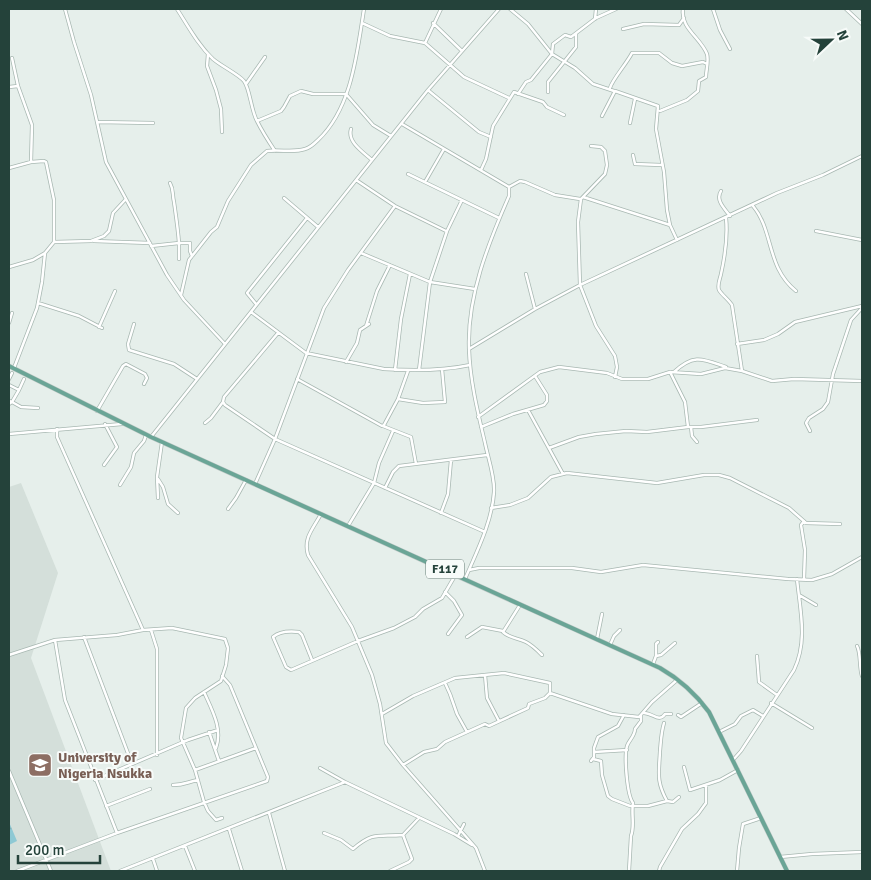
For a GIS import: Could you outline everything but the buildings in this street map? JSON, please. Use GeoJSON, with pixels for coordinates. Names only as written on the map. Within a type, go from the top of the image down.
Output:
{"type":"FeatureCollection","features":[{"type":"Feature","properties":{"kind":"main road","name":"F117"},"geometry":{"type":"LineString","coordinates":[[9,366],[13,371],[148,436],[465,578],[652,664],[678,679],[696,694],[709,712],[787,871]]}},
{"type":"Feature","properties":{"kind":"street"},"geometry":{"type":"LineString","coordinates":[[65,9],[91,95],[106,162],[167,275],[181,295],[225,344]]}},
{"type":"Feature","properties":{"kind":"street"},"geometry":{"type":"LineString","coordinates":[[177,9],[208,54],[246,84],[257,121],[275,150]]}},
{"type":"Feature","properties":{"kind":"street"},"geometry":{"type":"LineString","coordinates":[[181,295],[189,260],[217,227],[228,201],[251,165],[267,151],[305,149],[313,144],[331,126],[346,94],[357,55],[364,9]]}},
{"type":"Feature","properties":{"kind":"street"},"geometry":{"type":"LineString","coordinates":[[425,43],[441,9]]}},
{"type":"Feature","properties":{"kind":"street"},"geometry":{"type":"LineString","coordinates":[[120,485],[132,467],[134,453],[197,379],[428,90],[499,9]]}},
{"type":"Feature","properties":{"kind":"street"},"geometry":{"type":"LineString","coordinates":[[510,9],[528,24],[552,54],[576,68],[593,84],[657,104],[659,112],[656,129],[664,172],[667,210],[670,225],[677,240]]}},
{"type":"Feature","properties":{"kind":"street"},"geometry":{"type":"LineString","coordinates":[[594,21],[596,9]]}},
{"type":"Feature","properties":{"kind":"street"},"geometry":{"type":"LineString","coordinates":[[518,94],[526,82],[531,80],[552,54],[553,44],[557,40],[565,35],[572,37],[594,21],[616,9]]}},
{"type":"Feature","properties":{"kind":"street"},"geometry":{"type":"LineString","coordinates":[[659,112],[687,100],[698,91],[700,81],[706,78],[707,53],[691,32],[684,18],[684,9]]}},
{"type":"Feature","properties":{"kind":"street"},"geometry":{"type":"LineString","coordinates":[[713,9],[720,30],[730,48]]}},
{"type":"Feature","properties":{"kind":"street"},"geometry":{"type":"LineString","coordinates":[[846,9],[862,24]]}},
{"type":"Feature","properties":{"kind":"street"},"geometry":{"type":"LineString","coordinates":[[623,29],[644,24],[679,25],[684,18]]}},
{"type":"Feature","properties":{"kind":"street"},"geometry":{"type":"LineString","coordinates":[[362,23],[390,36],[425,43],[449,66],[464,77],[509,98]]}},
{"type":"Feature","properties":{"kind":"street"},"geometry":{"type":"LineString","coordinates":[[433,23],[462,50]]}},
{"type":"Feature","properties":{"kind":"street"},"geometry":{"type":"LineString","coordinates":[[548,92],[548,82],[576,47],[576,34]]}},
{"type":"Feature","properties":{"kind":"street"},"geometry":{"type":"LineString","coordinates":[[610,88],[612,82],[632,54],[659,53],[682,66],[703,62],[707,64]]}},
{"type":"Feature","properties":{"kind":"street"},"geometry":{"type":"LineString","coordinates":[[208,54],[207,66],[221,109],[222,132]]}},
{"type":"Feature","properties":{"kind":"street"},"geometry":{"type":"LineString","coordinates":[[246,84],[265,57]]}},
{"type":"Feature","properties":{"kind":"street"},"geometry":{"type":"LineString","coordinates":[[12,58],[18,86],[32,125],[31,162]]}},
{"type":"Feature","properties":{"kind":"street"},"geometry":{"type":"LineString","coordinates":[[9,87],[18,86]]}},
{"type":"Feature","properties":{"kind":"street"},"geometry":{"type":"LineString","coordinates":[[428,90],[480,132],[491,137]]}},
{"type":"Feature","properties":{"kind":"street"},"geometry":{"type":"LineString","coordinates":[[257,121],[281,111],[290,96],[301,91],[313,94],[346,94],[373,125],[391,136]]}},
{"type":"Feature","properties":{"kind":"street"},"geometry":{"type":"LineString","coordinates":[[481,170],[486,159],[493,126],[514,92],[543,102],[547,107],[564,115]]}},
{"type":"Feature","properties":{"kind":"street"},"geometry":{"type":"LineString","coordinates":[[602,116],[615,92]]}},
{"type":"Feature","properties":{"kind":"street"},"geometry":{"type":"LineString","coordinates":[[630,122],[634,98]]}},
{"type":"Feature","properties":{"kind":"street"},"geometry":{"type":"LineString","coordinates":[[97,122],[153,123]]}},
{"type":"Feature","properties":{"kind":"street"},"geometry":{"type":"LineString","coordinates":[[402,124],[509,187]]}},
{"type":"Feature","properties":{"kind":"street"},"geometry":{"type":"LineString","coordinates":[[351,129],[350,136],[353,142],[372,160]]}},
{"type":"Feature","properties":{"kind":"street"},"geometry":{"type":"LineString","coordinates":[[591,146],[601,147],[605,151],[607,165],[605,174],[582,198],[578,222],[580,285],[596,326],[615,356],[617,367],[615,377]]}},
{"type":"Feature","properties":{"kind":"street"},"geometry":{"type":"LineString","coordinates":[[425,182],[444,148]]}},
{"type":"Feature","properties":{"kind":"street"},"geometry":{"type":"LineString","coordinates":[[633,155],[634,164],[661,164]]}},
{"type":"Feature","properties":{"kind":"street"},"geometry":{"type":"LineString","coordinates":[[469,348],[580,285],[862,156]]}},
{"type":"Feature","properties":{"kind":"street"},"geometry":{"type":"LineString","coordinates":[[9,168],[31,162],[44,161],[47,166],[54,200],[54,242],[45,253],[32,260],[9,267]]}},
{"type":"Feature","properties":{"kind":"street"},"geometry":{"type":"LineString","coordinates":[[408,174],[499,218]]}},
{"type":"Feature","properties":{"kind":"street"},"geometry":{"type":"LineString","coordinates":[[356,180],[395,206],[447,231]]}},
{"type":"Feature","properties":{"kind":"street"},"geometry":{"type":"LineString","coordinates":[[509,187],[520,181],[525,182],[555,195],[582,198],[670,225]]}},
{"type":"Feature","properties":{"kind":"street"},"geometry":{"type":"LineString","coordinates":[[170,182],[174,191],[173,200],[177,217],[179,259]]}},
{"type":"Feature","properties":{"kind":"street"},"geometry":{"type":"LineString","coordinates":[[465,578],[485,532],[494,489],[488,454],[478,417],[470,365],[469,348],[475,289],[485,254],[509,196],[509,187]]}},
{"type":"Feature","properties":{"kind":"street"},"geometry":{"type":"LineString","coordinates":[[721,191],[718,195],[719,199],[730,216]]}},
{"type":"Feature","properties":{"kind":"street"},"geometry":{"type":"LineString","coordinates":[[284,198],[318,227]]}},
{"type":"Feature","properties":{"kind":"street"},"geometry":{"type":"LineString","coordinates":[[91,241],[104,236],[108,231],[114,213],[126,199]]}},
{"type":"Feature","properties":{"kind":"street"},"geometry":{"type":"LineString","coordinates":[[419,370],[430,282],[447,231],[462,200]]}},
{"type":"Feature","properties":{"kind":"street"},"geometry":{"type":"LineString","coordinates":[[255,484],[275,439],[324,308],[395,206]]}},
{"type":"Feature","properties":{"kind":"street"},"geometry":{"type":"LineString","coordinates":[[753,206],[759,213],[777,267],[786,283],[796,291]]}},
{"type":"Feature","properties":{"kind":"street"},"geometry":{"type":"LineString","coordinates":[[256,304],[247,293],[307,218]]}},
{"type":"Feature","properties":{"kind":"street"},"geometry":{"type":"LineString","coordinates":[[726,218],[727,232],[724,260],[718,287],[732,305],[742,371]]}},
{"type":"Feature","properties":{"kind":"street"},"geometry":{"type":"LineString","coordinates":[[816,231],[862,240]]}},
{"type":"Feature","properties":{"kind":"street"},"geometry":{"type":"LineString","coordinates":[[54,242],[190,243],[192,256]]}},
{"type":"Feature","properties":{"kind":"street"},"geometry":{"type":"LineString","coordinates":[[9,379],[38,303],[45,253]]}},
{"type":"Feature","properties":{"kind":"street"},"geometry":{"type":"LineString","coordinates":[[361,253],[430,282],[475,289]]}},
{"type":"Feature","properties":{"kind":"street"},"geometry":{"type":"LineString","coordinates":[[346,362],[357,343],[360,330],[368,325],[376,291],[390,265]]}},
{"type":"Feature","properties":{"kind":"street"},"geometry":{"type":"LineString","coordinates":[[396,370],[401,319],[410,274]]}},
{"type":"Feature","properties":{"kind":"street"},"geometry":{"type":"LineString","coordinates":[[526,274],[535,309]]}},
{"type":"Feature","properties":{"kind":"street"},"geometry":{"type":"LineString","coordinates":[[38,303],[79,316],[101,327],[115,290]]}},
{"type":"Feature","properties":{"kind":"street"},"geometry":{"type":"LineString","coordinates":[[737,344],[764,340],[778,334],[795,322],[862,307]]}},
{"type":"Feature","properties":{"kind":"street"},"geometry":{"type":"LineString","coordinates":[[810,431],[806,423],[807,420],[823,410],[828,402],[832,381],[851,320],[862,307]]}},
{"type":"Feature","properties":{"kind":"street"},"geometry":{"type":"LineString","coordinates":[[251,312],[306,353],[346,362],[408,371],[470,365]]}},
{"type":"Feature","properties":{"kind":"street"},"geometry":{"type":"LineString","coordinates":[[9,323],[12,313]]}},
{"type":"Feature","properties":{"kind":"street"},"geometry":{"type":"LineString","coordinates":[[134,324],[128,344],[129,350],[174,364],[197,379]]}},
{"type":"Feature","properties":{"kind":"street"},"geometry":{"type":"LineString","coordinates":[[205,423],[211,418],[236,382],[278,333]]}},
{"type":"Feature","properties":{"kind":"street"},"geometry":{"type":"LineString","coordinates":[[478,417],[544,370],[559,367],[606,373],[622,379],[648,379],[672,372],[691,360],[700,358],[772,381],[794,379],[862,381]]}},
{"type":"Feature","properties":{"kind":"street"},"geometry":{"type":"LineString","coordinates":[[98,411],[123,366],[126,364],[145,374],[147,378],[144,384]]}},
{"type":"Feature","properties":{"kind":"street"},"geometry":{"type":"LineString","coordinates":[[398,398],[423,403],[445,402],[442,368]]}},
{"type":"Feature","properties":{"kind":"street"},"geometry":{"type":"LineString","coordinates":[[672,372],[694,375],[729,368]]}},
{"type":"Feature","properties":{"kind":"street"},"geometry":{"type":"LineString","coordinates":[[383,426],[398,398],[408,371]]}},
{"type":"Feature","properties":{"kind":"street"},"geometry":{"type":"LineString","coordinates":[[672,372],[685,402],[692,436],[697,442]]}},
{"type":"Feature","properties":{"kind":"street"},"geometry":{"type":"LineString","coordinates":[[481,427],[544,405],[547,395],[535,376]]}},
{"type":"Feature","properties":{"kind":"street"},"geometry":{"type":"LineString","coordinates":[[24,379],[10,402],[21,406],[38,408]]}},
{"type":"Feature","properties":{"kind":"street"},"geometry":{"type":"LineString","coordinates":[[297,379],[383,426],[411,436],[416,464]]}},
{"type":"Feature","properties":{"kind":"street"},"geometry":{"type":"LineString","coordinates":[[9,385],[19,390]]}},
{"type":"Feature","properties":{"kind":"street"},"geometry":{"type":"LineString","coordinates":[[223,402],[275,439],[485,532]]}},
{"type":"Feature","properties":{"kind":"street"},"geometry":{"type":"LineString","coordinates":[[528,410],[563,474]]}},
{"type":"Feature","properties":{"kind":"street"},"geometry":{"type":"LineString","coordinates":[[550,448],[579,437],[596,434],[647,432],[757,420]]}},
{"type":"Feature","properties":{"kind":"street"},"geometry":{"type":"LineString","coordinates":[[104,465],[117,447],[105,424]]}},
{"type":"Feature","properties":{"kind":"street"},"geometry":{"type":"LineString","coordinates":[[9,434],[105,424],[123,424]]}},
{"type":"Feature","properties":{"kind":"street"},"geometry":{"type":"LineString","coordinates":[[57,429],[58,437],[143,630]]}},
{"type":"Feature","properties":{"kind":"street"},"geometry":{"type":"LineString","coordinates":[[348,526],[374,483],[379,463],[393,430]]}},
{"type":"Feature","properties":{"kind":"street"},"geometry":{"type":"LineString","coordinates":[[158,498],[157,477],[162,442]]}},
{"type":"Feature","properties":{"kind":"street"},"geometry":{"type":"LineString","coordinates":[[385,488],[396,467],[488,454]]}},
{"type":"Feature","properties":{"kind":"street"},"geometry":{"type":"LineString","coordinates":[[441,513],[448,494],[451,460]]}},
{"type":"Feature","properties":{"kind":"street"},"geometry":{"type":"LineString","coordinates":[[491,508],[510,505],[528,498],[548,479],[563,474],[576,473],[656,483],[704,475],[718,475],[730,478],[790,508],[804,521],[813,524],[840,524]]}},
{"type":"Feature","properties":{"kind":"street"},"geometry":{"type":"LineString","coordinates":[[157,477],[163,487],[168,504],[178,512]]}},
{"type":"Feature","properties":{"kind":"street"},"geometry":{"type":"LineString","coordinates":[[228,509],[246,480]]}},
{"type":"Feature","properties":{"kind":"street"},"geometry":{"type":"LineString","coordinates":[[321,514],[306,540],[306,550],[352,627],[358,641],[372,675],[382,714],[386,743],[402,765],[476,848],[485,871]]}},
{"type":"Feature","properties":{"kind":"street"},"geometry":{"type":"LineString","coordinates":[[804,521],[801,525],[805,550],[804,580]]}},
{"type":"Feature","properties":{"kind":"street"},"geometry":{"type":"LineString","coordinates":[[469,570],[479,568],[572,568],[602,572],[643,565],[812,580],[832,574],[862,557]]}},
{"type":"Feature","properties":{"kind":"street"},"geometry":{"type":"LineString","coordinates":[[312,660],[299,632],[288,631],[275,635],[274,637],[289,670],[394,628],[415,617],[423,609],[437,602],[456,574]]}},
{"type":"Feature","properties":{"kind":"street"},"geometry":{"type":"LineString","coordinates":[[733,760],[741,751],[794,670],[800,657],[802,643],[797,579]]}},
{"type":"Feature","properties":{"kind":"street"},"geometry":{"type":"LineString","coordinates":[[445,592],[462,613],[448,634]]}},
{"type":"Feature","properties":{"kind":"street"},"geometry":{"type":"LineString","coordinates":[[798,595],[816,605]]}},
{"type":"Feature","properties":{"kind":"street"},"geometry":{"type":"LineString","coordinates":[[503,631],[521,604]]}},
{"type":"Feature","properties":{"kind":"street"},"geometry":{"type":"LineString","coordinates":[[597,639],[602,614]]}},
{"type":"Feature","properties":{"kind":"street"},"geometry":{"type":"LineString","coordinates":[[466,638],[482,627],[503,631],[506,635],[524,641],[542,655]]}},
{"type":"Feature","properties":{"kind":"street"},"geometry":{"type":"LineString","coordinates":[[9,655],[55,640],[84,636],[117,635],[143,630],[172,628],[225,639],[228,648],[226,665],[221,681],[195,698],[185,710],[181,738],[195,770],[204,802],[216,820],[222,818]]}},
{"type":"Feature","properties":{"kind":"street"},"geometry":{"type":"LineString","coordinates":[[151,630],[156,649],[157,755]]}},
{"type":"Feature","properties":{"kind":"street"},"geometry":{"type":"LineString","coordinates":[[610,645],[614,636],[620,630]]}},
{"type":"Feature","properties":{"kind":"street"},"geometry":{"type":"LineString","coordinates":[[84,636],[132,764]]}},
{"type":"Feature","properties":{"kind":"street"},"geometry":{"type":"LineString","coordinates":[[55,640],[65,700],[117,834]]}},
{"type":"Feature","properties":{"kind":"street"},"geometry":{"type":"LineString","coordinates":[[652,664],[656,656],[656,644],[658,642]]}},
{"type":"Feature","properties":{"kind":"street"},"geometry":{"type":"LineString","coordinates":[[656,656],[662,655],[675,643]]}},
{"type":"Feature","properties":{"kind":"street"},"geometry":{"type":"LineString","coordinates":[[857,646],[862,676]]}},
{"type":"Feature","properties":{"kind":"street"},"geometry":{"type":"LineString","coordinates":[[757,656],[759,682],[777,695]]}},
{"type":"Feature","properties":{"kind":"street"},"geometry":{"type":"LineString","coordinates":[[382,714],[413,696],[455,678],[504,672],[550,683],[550,693],[546,698],[529,704],[528,708],[489,726],[484,724],[445,742],[437,748],[424,752],[402,765]]}},
{"type":"Feature","properties":{"kind":"street"},"geometry":{"type":"LineString","coordinates":[[484,675],[487,698],[499,722]]}},
{"type":"Feature","properties":{"kind":"street"},"geometry":{"type":"LineString","coordinates":[[17,871],[204,802],[267,781],[268,777],[230,685],[222,676]]}},
{"type":"Feature","properties":{"kind":"street"},"geometry":{"type":"LineString","coordinates":[[550,693],[612,714],[639,717],[678,679]]}},
{"type":"Feature","properties":{"kind":"street"},"geometry":{"type":"LineString","coordinates":[[445,683],[456,714],[467,732]]}},
{"type":"Feature","properties":{"kind":"street"},"geometry":{"type":"LineString","coordinates":[[204,692],[216,720],[218,730],[216,748]]}},
{"type":"Feature","properties":{"kind":"street"},"geometry":{"type":"LineString","coordinates":[[678,715],[681,717],[702,702]]}},
{"type":"Feature","properties":{"kind":"street"},"geometry":{"type":"LineString","coordinates":[[771,703],[812,728]]}},
{"type":"Feature","properties":{"kind":"street"},"geometry":{"type":"LineString","coordinates":[[719,732],[735,724],[741,716],[753,710],[763,716]]}},
{"type":"Feature","properties":{"kind":"street"},"geometry":{"type":"LineString","coordinates":[[642,714],[646,713],[659,718],[665,714],[671,714]]}},
{"type":"Feature","properties":{"kind":"street"},"geometry":{"type":"LineString","coordinates":[[629,871],[633,831],[633,803],[625,772],[627,746],[641,721],[642,714]]}},
{"type":"Feature","properties":{"kind":"street"},"geometry":{"type":"LineString","coordinates":[[624,716],[618,726],[598,737],[594,748],[592,760],[601,761],[602,775],[608,796],[617,802],[632,806],[648,806],[667,801],[673,802],[679,797]]}},
{"type":"Feature","properties":{"kind":"street"},"geometry":{"type":"LineString","coordinates":[[664,723],[660,734],[658,779],[660,788],[667,801]]}},
{"type":"Feature","properties":{"kind":"street"},"geometry":{"type":"LineString","coordinates":[[95,780],[209,732],[218,730]]}},
{"type":"Feature","properties":{"kind":"street"},"geometry":{"type":"LineString","coordinates":[[209,732],[219,761]]}},
{"type":"Feature","properties":{"kind":"street"},"geometry":{"type":"LineString","coordinates":[[195,770],[256,748]]}},
{"type":"Feature","properties":{"kind":"street"},"geometry":{"type":"LineString","coordinates":[[594,752],[627,750]]}},
{"type":"Feature","properties":{"kind":"street"},"geometry":{"type":"LineString","coordinates":[[684,767],[690,790],[720,780],[738,770]]}},
{"type":"Feature","properties":{"kind":"street"},"geometry":{"type":"LineString","coordinates":[[320,768],[345,782],[458,836],[476,848]]}},
{"type":"Feature","properties":{"kind":"street"},"geometry":{"type":"LineString","coordinates":[[732,772],[737,768],[738,770]]}},
{"type":"Feature","properties":{"kind":"street"},"geometry":{"type":"LineString","coordinates":[[9,771],[51,871]]}},
{"type":"Feature","properties":{"kind":"street"},"geometry":{"type":"LineString","coordinates":[[173,785],[186,785],[198,780]]}},
{"type":"Feature","properties":{"kind":"street"},"geometry":{"type":"LineString","coordinates":[[120,871],[345,782]]}},
{"type":"Feature","properties":{"kind":"street"},"geometry":{"type":"LineString","coordinates":[[660,871],[660,867],[682,829],[698,814],[706,802],[706,785]]}},
{"type":"Feature","properties":{"kind":"street"},"geometry":{"type":"LineString","coordinates":[[106,806],[150,790]]}},
{"type":"Feature","properties":{"kind":"street"},"geometry":{"type":"LineString","coordinates":[[269,813],[285,871]]}},
{"type":"Feature","properties":{"kind":"street"},"geometry":{"type":"LineString","coordinates":[[324,833],[341,840],[353,849],[372,836],[403,835],[419,818]]}},
{"type":"Feature","properties":{"kind":"street"},"geometry":{"type":"LineString","coordinates":[[737,871],[738,848],[743,824],[761,818]]}},
{"type":"Feature","properties":{"kind":"street"},"geometry":{"type":"LineString","coordinates":[[458,836],[464,824]]}},
{"type":"Feature","properties":{"kind":"street"},"geometry":{"type":"LineString","coordinates":[[229,829],[242,871]]}},
{"type":"Feature","properties":{"kind":"street"},"geometry":{"type":"LineString","coordinates":[[390,871],[412,859],[403,835]]}},
{"type":"Feature","properties":{"kind":"street"},"geometry":{"type":"LineString","coordinates":[[185,846],[195,871]]}},
{"type":"Feature","properties":{"kind":"street"},"geometry":{"type":"LineString","coordinates":[[780,857],[862,852]]}},
{"type":"Feature","properties":{"kind":"street"},"geometry":{"type":"LineString","coordinates":[[152,858],[158,871]]}},
{"type":"Feature","properties":{"kind":"street"},"geometry":{"type":"LineString","coordinates":[[398,867],[400,871]]}},
{"type":"Feature","properties":{"kind":"shaded area","name":"University of Nigeria Nsukka"},"geometry":{"type":"Polygon","coordinates":[[[21,483],[58,573],[31,658],[111,871],[9,871],[9,487],[21,483]]]}},
{"type":"Feature","properties":{"kind":"water"},"geometry":{"type":"Polygon","coordinates":[[[9,822],[17,841],[9,845],[9,822]]]}},
{"type":"Feature","properties":{"kind":"place","name":"University of Nigeria Nsukka"},"geometry":{"type":"Point","coordinates":[40,765]}}]}
